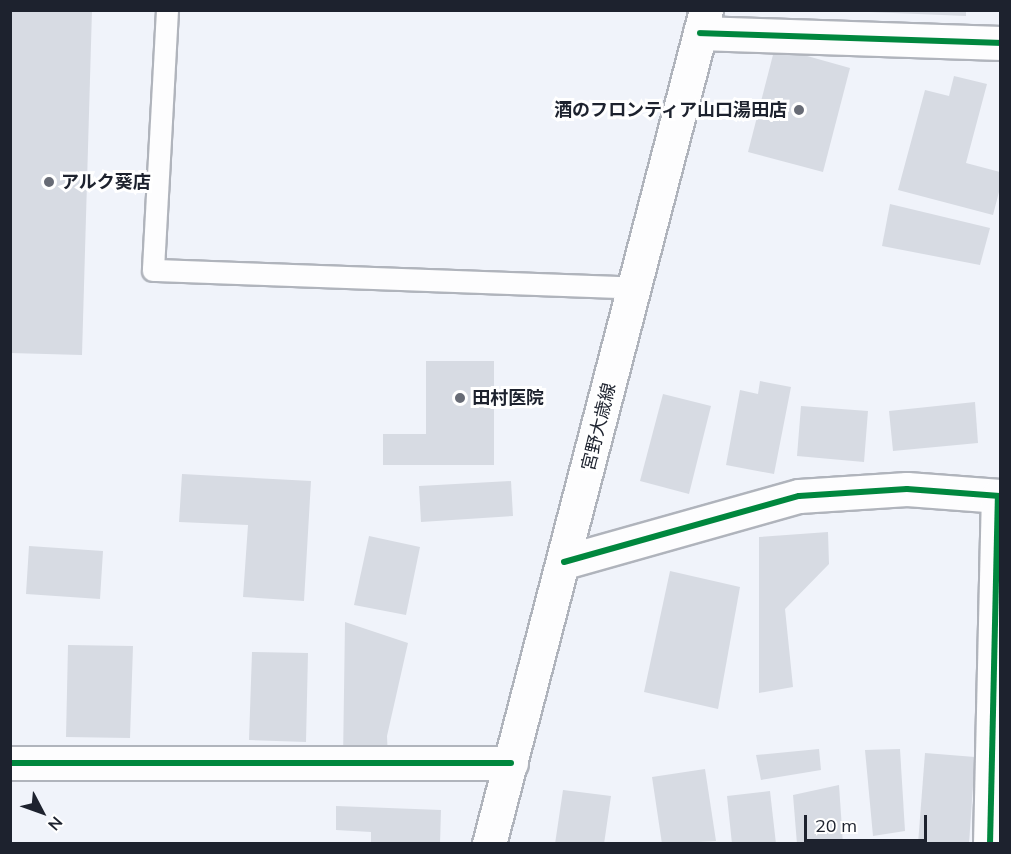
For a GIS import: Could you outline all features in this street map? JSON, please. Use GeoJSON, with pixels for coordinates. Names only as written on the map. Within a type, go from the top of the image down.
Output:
{"type":"FeatureCollection","features":[{"type":"Feature","properties":{"kind":"street","name":"宮野大歳線"},"geometry":{"type":"LineString","coordinates":[[489,843],[703,22]]}},
{"type":"Feature","properties":{"kind":"street"},"geometry":{"type":"LineString","coordinates":[[703,22],[1000,44]]}},
{"type":"Feature","properties":{"kind":"street"},"geometry":{"type":"LineString","coordinates":[[564,562],[799,496],[907,489],[999,496],[990,843]]}},
{"type":"Feature","properties":{"kind":"street"},"geometry":{"type":"LineString","coordinates":[[10,763],[511,763]]}},
{"type":"Feature","properties":{"kind":"lane"},"geometry":{"type":"LineString","coordinates":[[167,10],[153,270],[635,288]]}},
{"type":"Feature","properties":{"kind":"building","name":"アルク葵店"},"geometry":{"type":"Polygon","coordinates":[[[10,10],[92,10],[82,355],[10,353],[10,10]]]}},
{"type":"Feature","properties":{"kind":"building"},"geometry":{"type":"Polygon","coordinates":[[[869,10],[966,10],[966,16],[869,12],[869,10]]]}},
{"type":"Feature","properties":{"kind":"building","name":"酒のフロンティア山口湯田店"},"geometry":{"type":"Polygon","coordinates":[[[775,47],[850,68],[823,172],[748,152],[775,47]]]}},
{"type":"Feature","properties":{"kind":"building"},"geometry":{"type":"Polygon","coordinates":[[[954,76],[987,84],[966,163],[1000,172],[1000,188],[993,215],[898,190],[925,90],[949,96],[954,76]]]}},
{"type":"Feature","properties":{"kind":"building"},"geometry":{"type":"Polygon","coordinates":[[[890,204],[990,228],[980,265],[882,246],[890,204]]]}},
{"type":"Feature","properties":{"kind":"building","name":"田村医院"},"geometry":{"type":"Polygon","coordinates":[[[426,361],[494,361],[494,465],[383,465],[383,434],[426,434],[426,361]]]}},
{"type":"Feature","properties":{"kind":"building"},"geometry":{"type":"Polygon","coordinates":[[[760,381],[791,387],[774,474],[726,465],[740,390],[758,394],[760,381]]]}},
{"type":"Feature","properties":{"kind":"building"},"geometry":{"type":"Polygon","coordinates":[[[663,394],[711,406],[689,494],[640,481],[663,394]]]}},
{"type":"Feature","properties":{"kind":"building"},"geometry":{"type":"Polygon","coordinates":[[[975,402],[978,443],[893,451],[889,411],[975,402]]]}},
{"type":"Feature","properties":{"kind":"building"},"geometry":{"type":"Polygon","coordinates":[[[801,406],[868,411],[864,462],[797,456],[801,406]]]}},
{"type":"Feature","properties":{"kind":"building"},"geometry":{"type":"Polygon","coordinates":[[[182,474],[311,481],[304,601],[243,597],[248,525],[179,522],[182,474]]]}},
{"type":"Feature","properties":{"kind":"building"},"geometry":{"type":"Polygon","coordinates":[[[511,481],[513,516],[421,522],[419,486],[511,481]]]}},
{"type":"Feature","properties":{"kind":"building"},"geometry":{"type":"Polygon","coordinates":[[[828,532],[829,564],[785,609],[793,687],[759,693],[759,537],[828,532]]]}},
{"type":"Feature","properties":{"kind":"building"},"geometry":{"type":"Polygon","coordinates":[[[369,536],[420,547],[406,615],[354,605],[369,536]]]}},
{"type":"Feature","properties":{"kind":"building"},"geometry":{"type":"Polygon","coordinates":[[[29,546],[103,551],[100,599],[26,594],[29,546]]]}},
{"type":"Feature","properties":{"kind":"building"},"geometry":{"type":"Polygon","coordinates":[[[670,571],[740,587],[718,709],[644,692],[670,571]]]}},
{"type":"Feature","properties":{"kind":"building"},"geometry":{"type":"Polygon","coordinates":[[[345,622],[408,643],[387,736],[388,759],[343,760],[345,622]]]}},
{"type":"Feature","properties":{"kind":"building"},"geometry":{"type":"Polygon","coordinates":[[[68,645],[133,646],[130,738],[66,737],[68,645]]]}},
{"type":"Feature","properties":{"kind":"building"},"geometry":{"type":"Polygon","coordinates":[[[252,652],[308,653],[306,742],[249,740],[252,652]]]}},
{"type":"Feature","properties":{"kind":"building"},"geometry":{"type":"Polygon","coordinates":[[[819,749],[821,770],[761,780],[756,755],[819,749]]]}},
{"type":"Feature","properties":{"kind":"building"},"geometry":{"type":"Polygon","coordinates":[[[900,749],[905,831],[873,836],[865,750],[900,749]]]}},
{"type":"Feature","properties":{"kind":"building"},"geometry":{"type":"Polygon","coordinates":[[[925,753],[975,757],[969,844],[918,844],[925,753]]]}},
{"type":"Feature","properties":{"kind":"building"},"geometry":{"type":"Polygon","coordinates":[[[705,769],[716,841],[662,844],[652,777],[705,769]]]}},
{"type":"Feature","properties":{"kind":"building"},"geometry":{"type":"Polygon","coordinates":[[[839,785],[843,844],[797,844],[793,795],[839,785]]]}},
{"type":"Feature","properties":{"kind":"building"},"geometry":{"type":"Polygon","coordinates":[[[563,790],[611,796],[604,844],[555,844],[563,790]]]}},
{"type":"Feature","properties":{"kind":"building"},"geometry":{"type":"Polygon","coordinates":[[[770,791],[776,844],[732,844],[727,796],[770,791]]]}},
{"type":"Feature","properties":{"kind":"building"},"geometry":{"type":"Polygon","coordinates":[[[336,806],[441,810],[440,844],[371,844],[371,832],[336,830],[336,806]]]}},
{"type":"Feature","properties":{"kind":"cycle path"},"geometry":{"type":"LineString","coordinates":[[700,33],[1000,43]]}},
{"type":"Feature","properties":{"kind":"cycle path"},"geometry":{"type":"LineString","coordinates":[[564,562],[799,496],[907,489],[1000,496]]}},
{"type":"Feature","properties":{"kind":"cycle path"},"geometry":{"type":"LineString","coordinates":[[990,844],[998,496]]}},
{"type":"Feature","properties":{"kind":"cycle path"},"geometry":{"type":"LineString","coordinates":[[10,763],[511,763]]}},
{"type":"Feature","properties":{"kind":"place","name":"酒のフロンティア山口湯田店"},"geometry":{"type":"Point","coordinates":[799,110]}},
{"type":"Feature","properties":{"kind":"place","name":"アルク葵店"},"geometry":{"type":"Point","coordinates":[49,182]}},
{"type":"Feature","properties":{"kind":"place","name":"田村医院"},"geometry":{"type":"Point","coordinates":[460,398]}}]}
